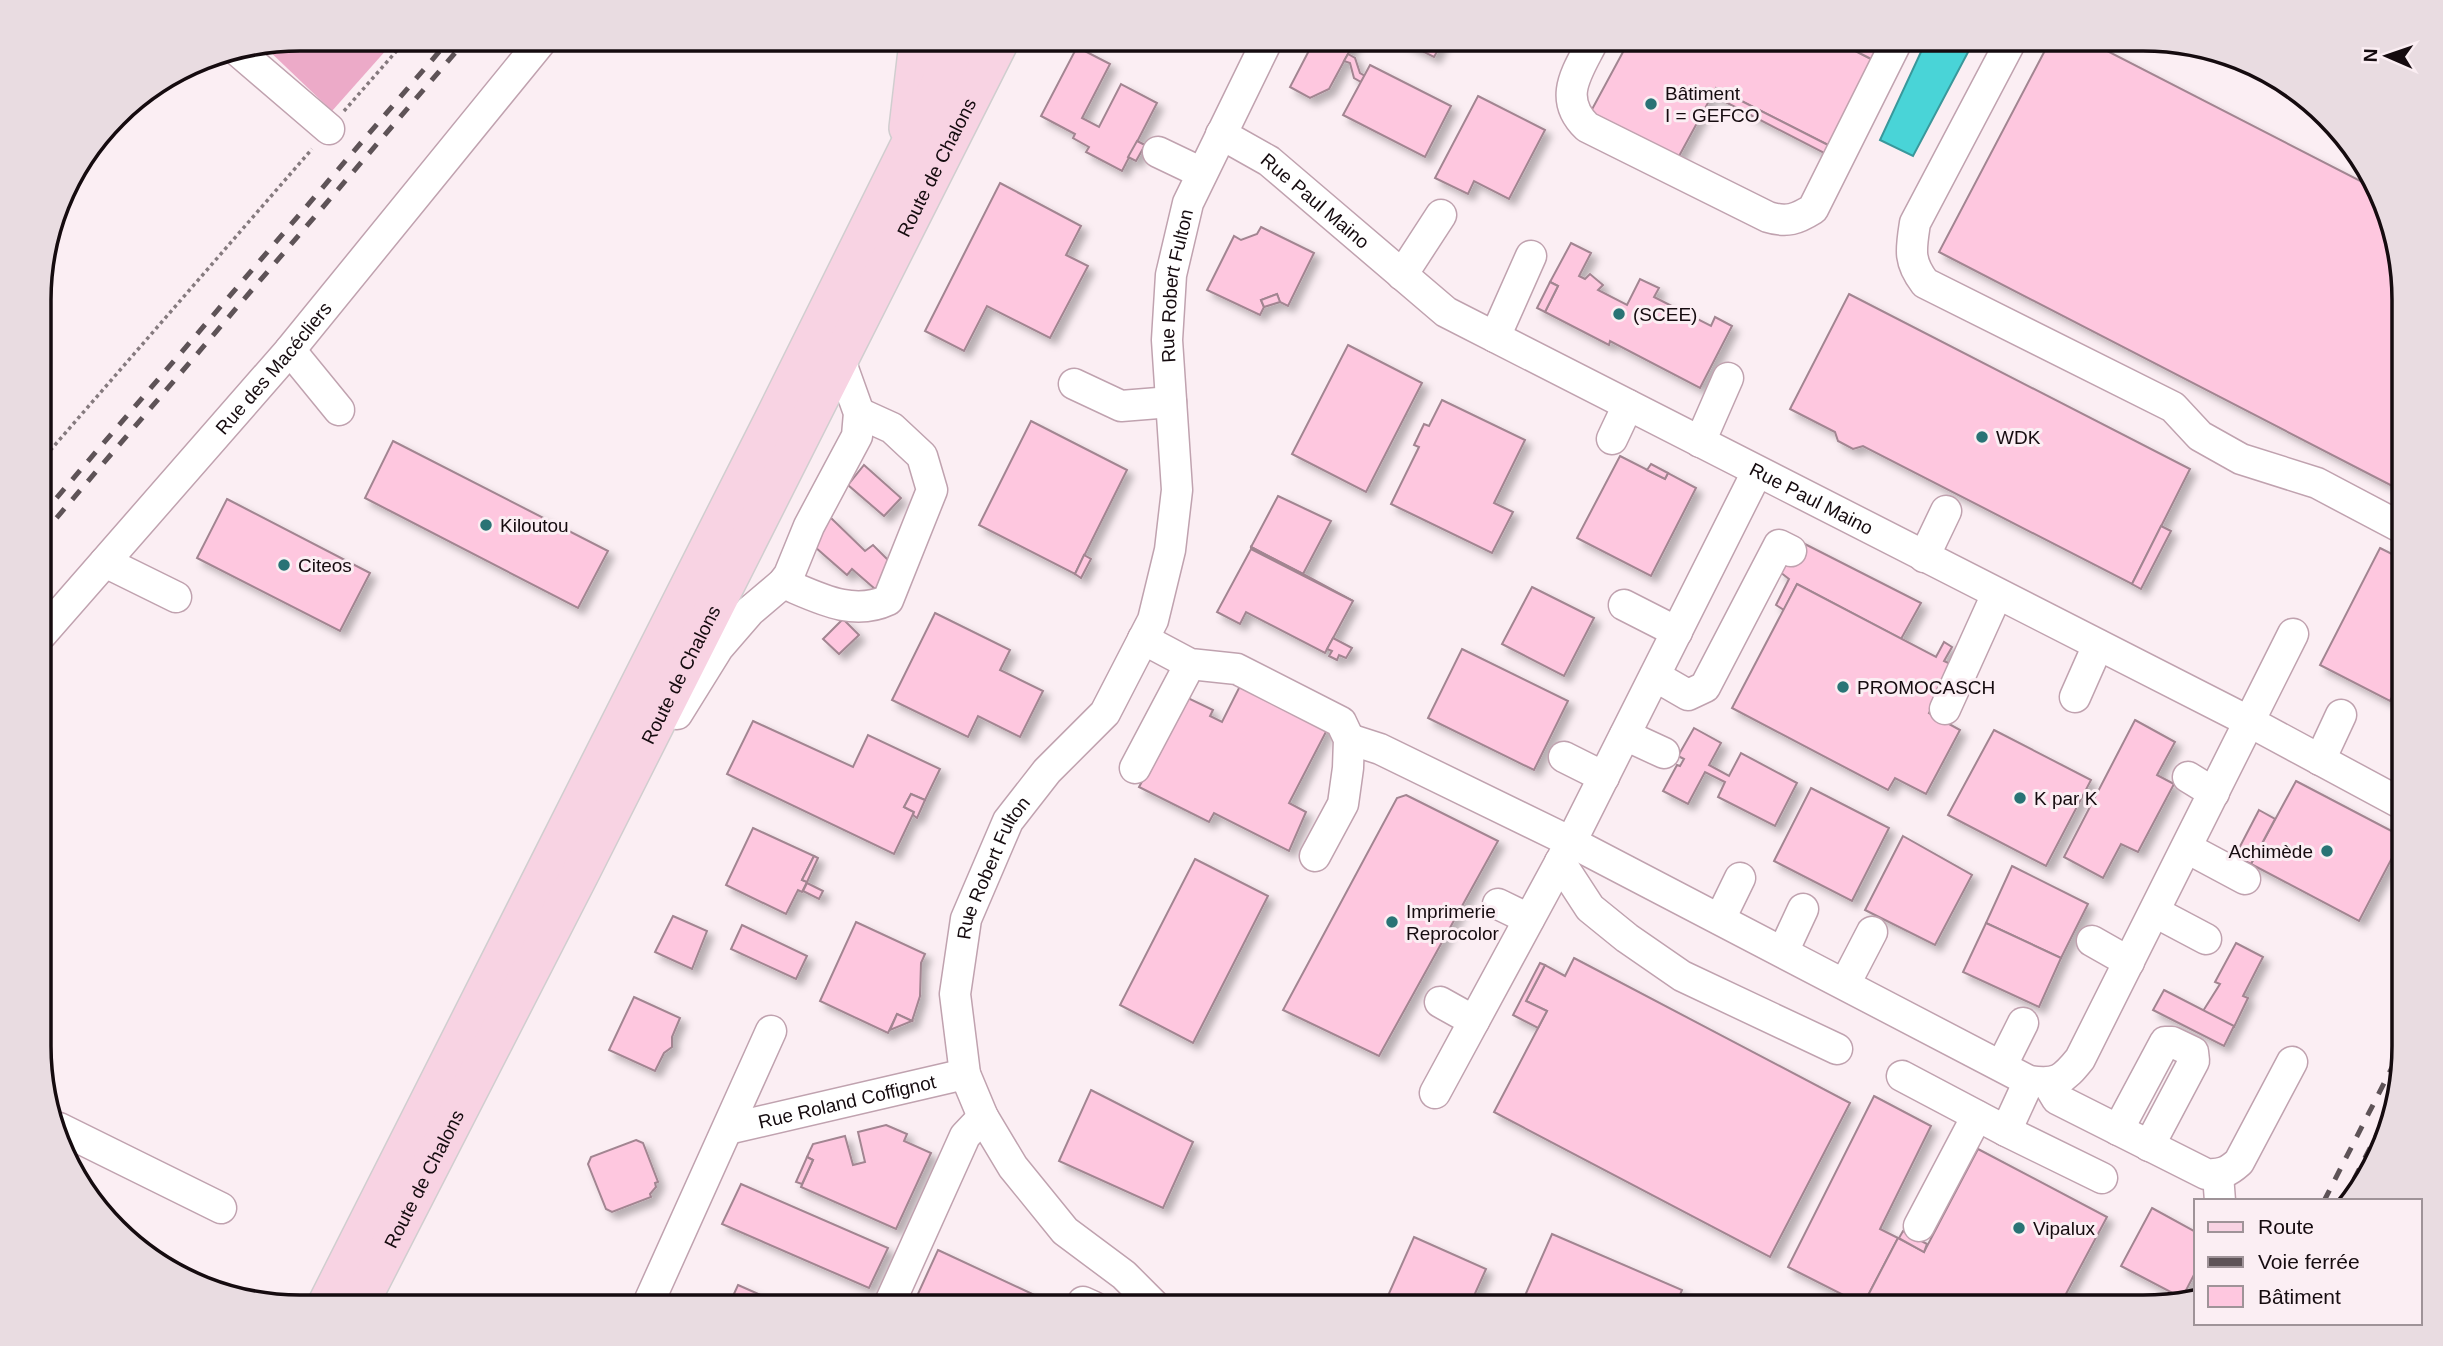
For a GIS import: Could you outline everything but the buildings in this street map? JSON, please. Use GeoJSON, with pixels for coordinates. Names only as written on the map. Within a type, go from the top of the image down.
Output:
{"type":"FeatureCollection","features":[{"type":"Feature","properties":{"kind":"main road"},"geometry":{"type":"LineString","coordinates":[[904,157],[917,51]]}},
{"type":"Feature","properties":{"kind":"main road","name":"Route de Chalons"},"geometry":{"type":"LineString","coordinates":[[331,1295],[472,1020],[956,51]]}},
{"type":"Feature","properties":{"kind":"main road","name":"Route de Chalons"},"geometry":{"type":"LineString","coordinates":[[364,1295],[995,51]]}},
{"type":"Feature","properties":{"kind":"street","name":"Rue des Macécliers"},"geometry":{"type":"LineString","coordinates":[[498,96],[532,51]]}},
{"type":"Feature","properties":{"kind":"street","name":"Rue des Macécliers"},"geometry":{"type":"LineString","coordinates":[[51,623],[290,350],[537,51]]}},
{"type":"Feature","properties":{"kind":"street","name":"Rue Robert Fulton"},"geometry":{"type":"LineString","coordinates":[[1144,1295],[1125,1275],[1065,1231],[1013,1167],[983,1117],[965,1074],[955,994],[966,919],[1008,821],[1047,771],[1105,713],[1153,620],[1170,551],[1177,490],[1167,340],[1171,275],[1188,203],[1262,51]]}},
{"type":"Feature","properties":{"kind":"street"},"geometry":{"type":"LineString","coordinates":[[1588,51],[1570,88],[1572,105],[1579,119],[1587,127],[1768,217],[1782,221],[1797,220],[1813,209],[1892,51]]}},
{"type":"Feature","properties":{"kind":"street"},"geometry":{"type":"LineString","coordinates":[[2005,51],[1915,223],[1910,254],[1917,273],[1925,283],[2173,407],[2200,436],[2241,459],[2317,483],[2392,523]]}},
{"type":"Feature","properties":{"kind":"street"},"geometry":{"type":"LineString","coordinates":[[245,57],[329,129]]}},
{"type":"Feature","properties":{"kind":"street","name":"Rue Paul Maino"},"geometry":{"type":"LineString","coordinates":[[1221,134],[1269,161],[1446,312],[2250,722],[2392,799]]}},
{"type":"Feature","properties":{"kind":"street"},"geometry":{"type":"LineString","coordinates":[[1158,152],[1202,173]]}},
{"type":"Feature","properties":{"kind":"street"},"geometry":{"type":"LineString","coordinates":[[1402,275],[1441,215]]}},
{"type":"Feature","properties":{"kind":"street"},"geometry":{"type":"LineString","coordinates":[[1494,337],[1531,256]]}},
{"type":"Feature","properties":{"kind":"street"},"geometry":{"type":"LineString","coordinates":[[290,350],[339,410]]}},
{"type":"Feature","properties":{"kind":"street"},"geometry":{"type":"LineString","coordinates":[[582,870],[718,648],[750,611],[789,575],[809,526],[857,436],[859,413],[840,360]]}},
{"type":"Feature","properties":{"kind":"street"},"geometry":{"type":"LineString","coordinates":[[1700,442],[1728,378]]}},
{"type":"Feature","properties":{"kind":"street"},"geometry":{"type":"LineString","coordinates":[[1074,384],[1121,407],[1171,402]]}},
{"type":"Feature","properties":{"kind":"street"},"geometry":{"type":"LineString","coordinates":[[1612,439],[1628,405]]}},
{"type":"Feature","properties":{"kind":"street"},"geometry":{"type":"LineString","coordinates":[[783,583],[832,603],[854,608],[875,606],[888,600],[932,490],[922,456],[892,428],[859,413]]}},
{"type":"Feature","properties":{"kind":"street"},"geometry":{"type":"LineString","coordinates":[[1435,1093],[1565,852],[1758,472]]}},
{"type":"Feature","properties":{"kind":"street"},"geometry":{"type":"LineString","coordinates":[[1924,557],[1946,511]]}},
{"type":"Feature","properties":{"kind":"street"},"geometry":{"type":"LineString","coordinates":[[1654,676],[1688,695],[1705,687],[1779,545],[1791,551]]}},
{"type":"Feature","properties":{"kind":"street"},"geometry":{"type":"LineString","coordinates":[[104,562],[176,597]]}},
{"type":"Feature","properties":{"kind":"street"},"geometry":{"type":"LineString","coordinates":[[1945,709],[1997,594]]}},
{"type":"Feature","properties":{"kind":"street"},"geometry":{"type":"LineString","coordinates":[[1624,605],[1677,632]]}},
{"type":"Feature","properties":{"kind":"street"},"geometry":{"type":"LineString","coordinates":[[2006,1131],[2039,1082],[2066,1077],[2080,1059],[2293,634]]}},
{"type":"Feature","properties":{"kind":"street"},"geometry":{"type":"LineString","coordinates":[[1143,639],[1190,664],[1237,669],[1341,722],[1349,740],[1343,804],[1315,856]]}},
{"type":"Feature","properties":{"kind":"street"},"geometry":{"type":"LineString","coordinates":[[2074,697],[2098,645]]}},
{"type":"Feature","properties":{"kind":"street"},"geometry":{"type":"LineString","coordinates":[[1135,768],[1190,664]]}},
{"type":"Feature","properties":{"kind":"street"},"geometry":{"type":"LineString","coordinates":[[2320,760],[2341,715]]}},
{"type":"Feature","properties":{"kind":"street"},"geometry":{"type":"LineString","coordinates":[[1625,735],[1664,753]]}},
{"type":"Feature","properties":{"kind":"street"},"geometry":{"type":"LineString","coordinates":[[1349,740],[1380,749],[1565,852],[1720,919],[2039,1082],[2057,1098],[2206,1174],[2219,1188],[2239,1162],[2292,1062]]}},
{"type":"Feature","properties":{"kind":"street"},"geometry":{"type":"LineString","coordinates":[[1564,757],[1604,777]]}},
{"type":"Feature","properties":{"kind":"street"},"geometry":{"type":"LineString","coordinates":[[2188,777],[2214,793]]}},
{"type":"Feature","properties":{"kind":"street"},"geometry":{"type":"LineString","coordinates":[[2187,848],[2245,879]]}},
{"type":"Feature","properties":{"kind":"street"},"geometry":{"type":"LineString","coordinates":[[1565,852],[1590,908],[1627,939],[1682,976],[1838,1049]]}},
{"type":"Feature","properties":{"kind":"street"},"geometry":{"type":"LineString","coordinates":[[1720,919],[1741,878]]}},
{"type":"Feature","properties":{"kind":"street"},"geometry":{"type":"LineString","coordinates":[[1498,904],[1529,919]]}},
{"type":"Feature","properties":{"kind":"street"},"geometry":{"type":"LineString","coordinates":[[1783,952],[1803,909]]}},
{"type":"Feature","properties":{"kind":"street"},"geometry":{"type":"LineString","coordinates":[[2155,912],[2206,939]]}},
{"type":"Feature","properties":{"kind":"street"},"geometry":{"type":"LineString","coordinates":[[1845,984],[1872,932]]}},
{"type":"Feature","properties":{"kind":"street"},"geometry":{"type":"LineString","coordinates":[[2092,941],[2130,962]]}},
{"type":"Feature","properties":{"kind":"street"},"geometry":{"type":"LineString","coordinates":[[1440,1002],[1474,1021]]}},
{"type":"Feature","properties":{"kind":"street"},"geometry":{"type":"LineString","coordinates":[[2002,1065],[2023,1023]]}},
{"type":"Feature","properties":{"kind":"street","name":"Rue Roland Coffignot"},"geometry":{"type":"LineString","coordinates":[[652,1295],[771,1031]]}},
{"type":"Feature","properties":{"kind":"street"},"geometry":{"type":"LineString","coordinates":[[2118,1130],[2165,1042],[2172,1042],[2193,1052],[2193,1061],[2149,1146]]}},
{"type":"Feature","properties":{"kind":"street","name":"Rue Roland Coffignot"},"geometry":{"type":"LineString","coordinates":[[728,1129],[965,1074]]}},
{"type":"Feature","properties":{"kind":"street"},"geometry":{"type":"LineString","coordinates":[[1902,1076],[2102,1178]]}},
{"type":"Feature","properties":{"kind":"street"},"geometry":{"type":"LineString","coordinates":[[1919,1226],[1977,1115]]}},
{"type":"Feature","properties":{"kind":"street"},"geometry":{"type":"LineString","coordinates":[[893,1295],[965,1136],[983,1117]]}},
{"type":"Feature","properties":{"kind":"street"},"geometry":{"type":"LineString","coordinates":[[66,1132],[221,1208]]}},
{"type":"Feature","properties":{"kind":"path"},"geometry":{"type":"LineString","coordinates":[[51,449],[396,51]]}},
{"type":"Feature","properties":{"kind":"shaded area"},"geometry":{"type":"Polygon","coordinates":[[[385,51],[332,111],[271,53],[385,51]]]}},
{"type":"Feature","properties":{"kind":"water"},"geometry":{"type":"Polygon","coordinates":[[[1921,51],[1969,51],[1913,156],[1880,140],[1921,51]]]}},
{"type":"Feature","properties":{"kind":"railway"},"geometry":{"type":"LineString","coordinates":[[51,504],[440,51]]}},
{"type":"Feature","properties":{"kind":"railway"},"geometry":{"type":"LineString","coordinates":[[51,524],[457,51]]}},
{"type":"Feature","properties":{"kind":"railway"},"geometry":{"type":"LineString","coordinates":[[2325,1199],[2391,1069]]}},
{"type":"Feature","properties":{"kind":"railway"},"geometry":{"type":"LineString","coordinates":[[2356,1176],[2372,1144]]}},
{"type":"Feature","properties":{"kind":"place","name":"Bâtiment I = GEFCO"},"geometry":{"type":"Point","coordinates":[1651,104]}},
{"type":"Feature","properties":{"kind":"place","name":"(SCEE)"},"geometry":{"type":"Point","coordinates":[1619,314]}},
{"type":"Feature","properties":{"kind":"place","name":"WDK"},"geometry":{"type":"Point","coordinates":[1982,437]}},
{"type":"Feature","properties":{"kind":"place","name":"Kiloutou"},"geometry":{"type":"Point","coordinates":[486,525]}},
{"type":"Feature","properties":{"kind":"place","name":"Citeos"},"geometry":{"type":"Point","coordinates":[284,565]}},
{"type":"Feature","properties":{"kind":"place","name":"PROMOCASCH"},"geometry":{"type":"Point","coordinates":[1843,687]}},
{"type":"Feature","properties":{"kind":"place","name":"K par K"},"geometry":{"type":"Point","coordinates":[2020,798]}},
{"type":"Feature","properties":{"kind":"place","name":"Achimède"},"geometry":{"type":"Point","coordinates":[2327,851]}},
{"type":"Feature","properties":{"kind":"place","name":"Imprimerie Reprocolor"},"geometry":{"type":"Point","coordinates":[1392,922]}},
{"type":"Feature","properties":{"kind":"place","name":"Vipalux"},"geometry":{"type":"Point","coordinates":[2019,1228]}}]}
